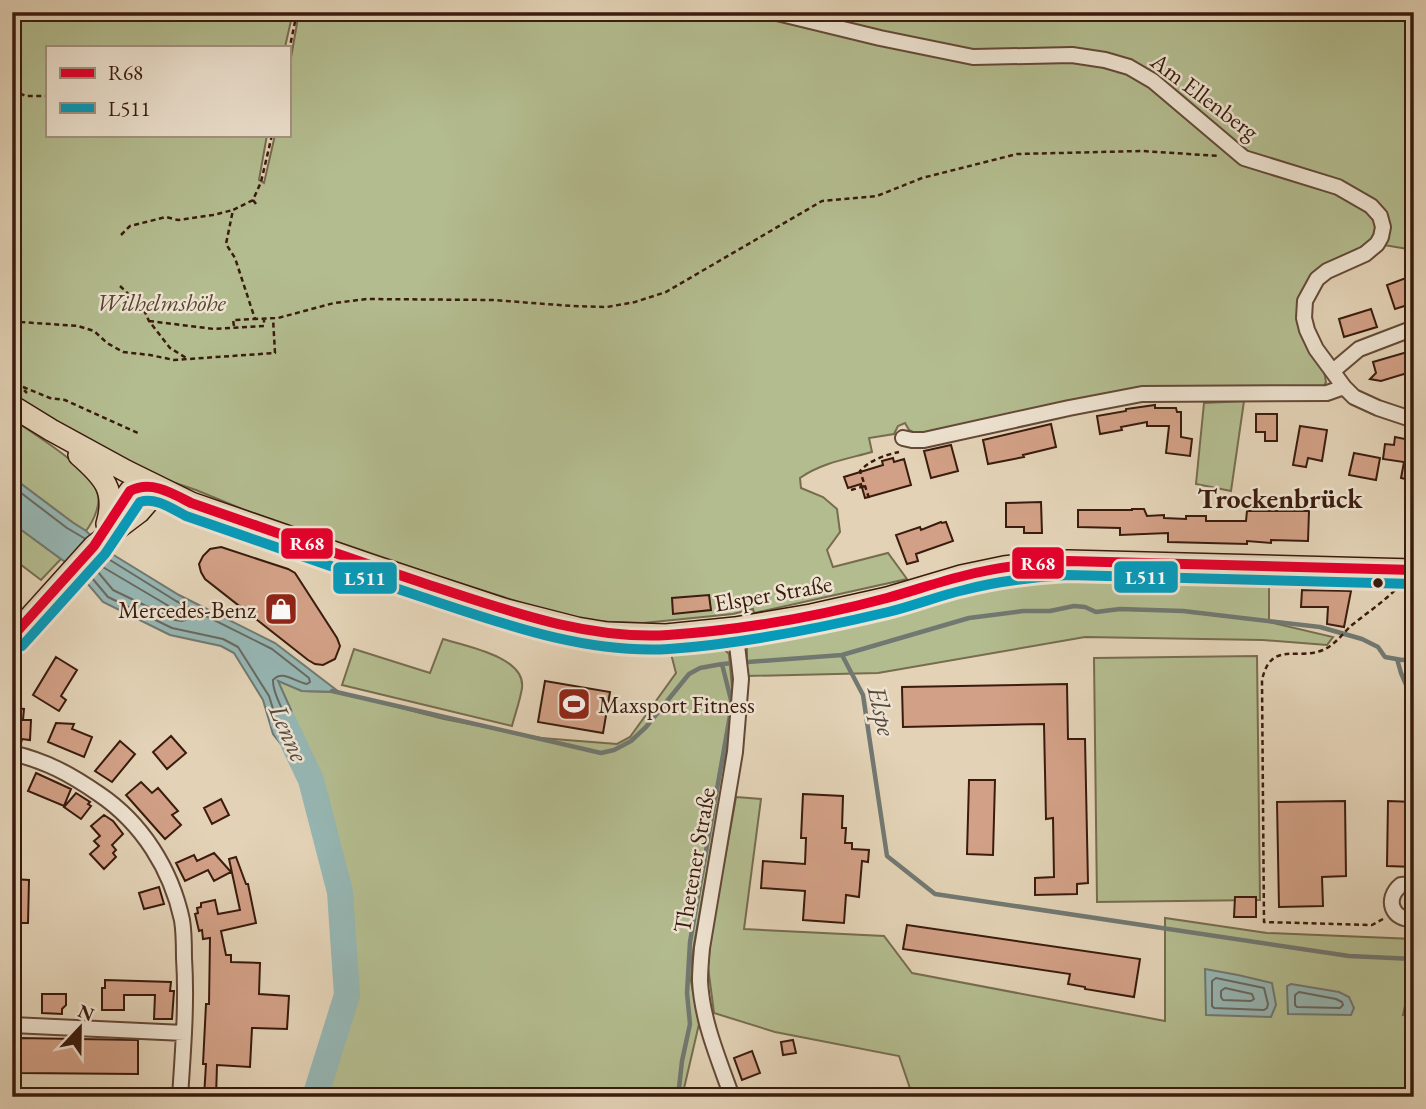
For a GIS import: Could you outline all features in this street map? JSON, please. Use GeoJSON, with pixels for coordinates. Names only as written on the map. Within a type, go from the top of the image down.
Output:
{"type":"FeatureCollection","features":[{"type":"Feature","properties":{"kind":"main road"},"geometry":{"type":"LineString","coordinates":[[12,406],[51,430],[97,471],[123,501]]}},
{"type":"Feature","properties":{"kind":"main road","name":"Elsper Straße"},"geometry":{"type":"LineString","coordinates":[[51,430],[191,503],[471,599],[549,622],[607,633],[736,638],[811,615],[887,598],[961,576],[1037,563],[1413,570]]}},
{"type":"Feature","properties":{"kind":"main road"},"geometry":{"type":"LineString","coordinates":[[94,546],[110,513],[123,501],[160,488]]}},
{"type":"Feature","properties":{"kind":"main road"},"geometry":{"type":"LineString","coordinates":[[13,637],[94,546],[123,501]]}},
{"type":"Feature","properties":{"kind":"street","name":"Am Ellenberg"},"geometry":{"type":"LineString","coordinates":[[773,12],[973,57],[1072,55],[1129,67],[1153,81],[1244,158],[1338,187],[1371,206],[1380,216],[1383,227],[1377,244],[1365,254],[1327,271],[1312,286],[1305,301],[1304,318],[1316,349],[1354,397],[1414,420]]}},
{"type":"Feature","properties":{"kind":"street"},"geometry":{"type":"LineString","coordinates":[[1333,372],[1359,349],[1414,328]]}},
{"type":"Feature","properties":{"kind":"street"},"geometry":{"type":"LineString","coordinates":[[902,445],[912,440],[924,440],[1142,394],[1327,393],[1344,387]]}},
{"type":"Feature","properties":{"kind":"street","name":"Thetener Straße"},"geometry":{"type":"LineString","coordinates":[[732,1097],[710,1034],[700,981],[702,948],[735,752],[741,679],[736,638]]}},
{"type":"Feature","properties":{"kind":"street"},"geometry":{"type":"LineString","coordinates":[[12,753],[41,761],[71,775],[113,804],[148,840],[168,875],[182,921],[186,989],[180,1097]]}},
{"type":"Feature","properties":{"kind":"street"},"geometry":{"type":"LineString","coordinates":[[1414,884],[1401,885],[1396,889],[1391,901],[1399,917],[1414,919]]}},
{"type":"Feature","properties":{"kind":"street"},"geometry":{"type":"LineString","coordinates":[[12,1025],[184,1032]]}},
{"type":"Feature","properties":{"kind":"path"},"geometry":{"type":"LineString","coordinates":[[24,12],[55,12]]}},
{"type":"Feature","properties":{"kind":"path"},"geometry":{"type":"LineString","coordinates":[[290,46],[297,12]]}},
{"type":"Feature","properties":{"kind":"path"},"geometry":{"type":"LineString","coordinates":[[12,90],[26,96],[46,96]]}},
{"type":"Feature","properties":{"kind":"path"},"geometry":{"type":"LineString","coordinates":[[121,235],[130,226],[166,217],[178,220],[213,215],[253,200],[261,182],[271,136],[276,140]]}},
{"type":"Feature","properties":{"kind":"path"},"geometry":{"type":"LineString","coordinates":[[234,327],[233,320],[273,318],[334,303],[367,299],[493,300],[607,307],[666,292],[822,201],[877,195],[922,178],[1017,154],[1142,151],[1244,158]]}},
{"type":"Feature","properties":{"kind":"path"},"geometry":{"type":"LineString","coordinates":[[253,200],[256,207]]}},
{"type":"Feature","properties":{"kind":"path"},"geometry":{"type":"LineString","coordinates":[[233,209],[226,244],[235,258],[255,319]]}},
{"type":"Feature","properties":{"kind":"path"},"geometry":{"type":"LineString","coordinates":[[120,286],[143,308],[149,321],[170,348],[189,360]]}},
{"type":"Feature","properties":{"kind":"path"},"geometry":{"type":"LineString","coordinates":[[149,321],[214,329],[264,326],[264,318]]}},
{"type":"Feature","properties":{"kind":"path"},"geometry":{"type":"LineString","coordinates":[[12,320],[78,326],[94,331],[123,352],[189,360],[275,353],[273,318]]}},
{"type":"Feature","properties":{"kind":"path"},"geometry":{"type":"LineString","coordinates":[[20,385],[50,398],[65,400],[138,433]]}},
{"type":"Feature","properties":{"kind":"path"},"geometry":{"type":"LineString","coordinates":[[869,498],[860,471],[902,445]]}},
{"type":"Feature","properties":{"kind":"path"},"geometry":{"type":"LineString","coordinates":[[851,490],[865,486]]}},
{"type":"Feature","properties":{"kind":"path"},"geometry":{"type":"LineString","coordinates":[[1395,913],[1372,925],[1264,922],[1262,680],[1265,668],[1272,658],[1285,653],[1311,654],[1326,649],[1397,589],[1413,570]]}},
{"type":"Feature","properties":{"kind":"green space","name":"Wilhelmshöhe"},"geometry":{"type":"Polygon","coordinates":[[[12,12],[293,12],[285,46],[46,46],[46,136],[267,136],[259,180],[264,183],[275,136],[290,136],[290,63],[299,12],[1414,12],[1414,250],[1384,245],[1348,257],[1300,305],[1324,371],[1324,386],[1230,388],[917,434],[909,430],[905,423],[898,426],[894,434],[869,438],[872,452],[825,465],[800,478],[801,488],[823,497],[837,509],[840,532],[827,550],[833,567],[888,553],[907,579],[754,613],[753,609],[733,614],[643,623],[587,621],[438,576],[252,513],[196,490],[122,465],[12,402],[12,12]]]}},
{"type":"Feature","properties":{"kind":"green space"},"geometry":{"type":"Polygon","coordinates":[[[1244,401],[1231,491],[1196,484],[1204,403],[1244,401]]]}},
{"type":"Feature","properties":{"kind":"green space"},"geometry":{"type":"Polygon","coordinates":[[[12,419],[83,471],[97,490],[98,506],[86,531],[12,477],[12,419]]]}},
{"type":"Feature","properties":{"kind":"green space"},"geometry":{"type":"Polygon","coordinates":[[[12,523],[61,559],[41,580],[12,558],[12,523]]]}},
{"type":"Feature","properties":{"kind":"green space"},"geometry":{"type":"Polygon","coordinates":[[[1083,580],[1269,583],[1269,622],[1333,637],[1327,645],[1263,640],[1085,637],[878,673],[747,676],[747,646],[898,616],[995,587],[1083,580]]]}},
{"type":"Feature","properties":{"kind":"green space"},"geometry":{"type":"Polygon","coordinates":[[[443,639],[479,649],[515,668],[521,677],[522,688],[512,726],[342,685],[354,649],[430,673],[443,639]]]}},
{"type":"Feature","properties":{"kind":"green space"},"geometry":{"type":"Polygon","coordinates":[[[720,645],[729,654],[732,688],[723,781],[692,956],[691,981],[699,1024],[682,1097],[311,1097],[345,1007],[341,929],[301,770],[291,710],[277,680],[302,691],[339,692],[444,719],[541,738],[617,744],[630,737],[676,673],[670,650],[720,645]]]}},
{"type":"Feature","properties":{"kind":"green space"},"geometry":{"type":"Polygon","coordinates":[[[1257,656],[1260,900],[1097,902],[1094,658],[1257,656]]]}},
{"type":"Feature","properties":{"kind":"green space"},"geometry":{"type":"Polygon","coordinates":[[[736,797],[761,799],[744,929],[884,936],[912,973],[1165,1021],[1165,918],[1267,933],[1414,939],[1414,986],[1409,987],[1403,1015],[1414,1016],[1414,1097],[913,1097],[899,1056],[775,1032],[714,1013],[708,967],[711,936],[736,797]]]}},
{"type":"Feature","properties":{"kind":"water"},"geometry":{"type":"Polygon","coordinates":[[[12,477],[86,531],[112,554],[179,595],[275,643],[339,692],[302,691],[278,681],[291,710],[301,770],[273,734],[263,700],[234,653],[221,646],[170,635],[103,602],[76,570],[12,523],[12,477]]]}},
{"type":"Feature","properties":{"kind":"water"},"geometry":{"type":"Polygon","coordinates":[[[1205,969],[1272,983],[1276,1005],[1271,1017],[1206,1015],[1205,969]]]}},
{"type":"Feature","properties":{"kind":"water"},"geometry":{"type":"Polygon","coordinates":[[[1291,984],[1339,992],[1349,997],[1354,1008],[1351,1015],[1288,1014],[1287,986],[1291,984]]]}},
{"type":"Feature","properties":{"kind":"building"},"geometry":{"type":"Polygon","coordinates":[[[1406,278],[1408,283],[1414,281],[1414,303],[1395,309],[1387,285],[1406,278]]]}},
{"type":"Feature","properties":{"kind":"building"},"geometry":{"type":"Polygon","coordinates":[[[1371,309],[1377,327],[1344,337],[1339,319],[1371,309]]]}},
{"type":"Feature","properties":{"kind":"building"},"geometry":{"type":"Polygon","coordinates":[[[1414,350],[1414,371],[1381,381],[1370,379],[1376,373],[1373,362],[1414,350]]]}},
{"type":"Feature","properties":{"kind":"building"},"geometry":{"type":"Polygon","coordinates":[[[1155,405],[1155,408],[1176,408],[1177,412],[1181,412],[1181,437],[1192,439],[1190,456],[1166,453],[1169,426],[1147,426],[1147,422],[1100,434],[1097,416],[1155,405]]]}},
{"type":"Feature","properties":{"kind":"building"},"geometry":{"type":"Polygon","coordinates":[[[1256,414],[1277,414],[1277,441],[1265,441],[1265,432],[1256,432],[1256,414]]]}},
{"type":"Feature","properties":{"kind":"building"},"geometry":{"type":"Polygon","coordinates":[[[1051,424],[1056,447],[988,464],[983,440],[1051,424]]]}},
{"type":"Feature","properties":{"kind":"building"},"geometry":{"type":"Polygon","coordinates":[[[1300,426],[1327,430],[1322,461],[1308,458],[1306,467],[1293,465],[1300,426]]]}},
{"type":"Feature","properties":{"kind":"building"},"geometry":{"type":"Polygon","coordinates":[[[1395,437],[1414,443],[1414,481],[1401,478],[1404,462],[1383,459],[1385,444],[1394,445],[1395,437]]]}},
{"type":"Feature","properties":{"kind":"building"},"geometry":{"type":"Polygon","coordinates":[[[951,445],[958,471],[931,478],[924,451],[951,445]]]}},
{"type":"Feature","properties":{"kind":"building"},"geometry":{"type":"Polygon","coordinates":[[[1354,453],[1380,458],[1376,480],[1349,475],[1354,453]]]}},
{"type":"Feature","properties":{"kind":"building"},"geometry":{"type":"Polygon","coordinates":[[[893,458],[894,462],[904,459],[911,485],[865,498],[861,484],[848,488],[844,477],[883,465],[882,461],[893,458]]]}},
{"type":"Feature","properties":{"kind":"building"},"geometry":{"type":"Polygon","coordinates":[[[1041,502],[1042,533],[1024,533],[1024,527],[1006,527],[1006,503],[1041,502]]]}},
{"type":"Feature","properties":{"kind":"building"},"geometry":{"type":"Polygon","coordinates":[[[1144,509],[1147,516],[1164,515],[1164,518],[1206,516],[1206,521],[1246,521],[1247,511],[1309,511],[1308,541],[1247,541],[1247,544],[1168,542],[1168,533],[1120,535],[1120,528],[1078,527],[1078,510],[1144,509]]]}},
{"type":"Feature","properties":{"kind":"building"},"geometry":{"type":"Polygon","coordinates":[[[946,522],[953,541],[916,554],[918,561],[907,564],[896,535],[920,527],[921,530],[946,522]]]}},
{"type":"Feature","properties":{"kind":"building","name":"Mercedes-Benz"},"geometry":{"type":"Polygon","coordinates":[[[221,547],[295,573],[337,638],[340,646],[335,659],[323,665],[308,660],[205,579],[199,564],[203,556],[210,549],[221,547]]]}},
{"type":"Feature","properties":{"kind":"building"},"geometry":{"type":"Polygon","coordinates":[[[1302,590],[1351,591],[1344,627],[1327,624],[1328,607],[1301,607],[1302,590]]]}},
{"type":"Feature","properties":{"kind":"building"},"geometry":{"type":"Polygon","coordinates":[[[709,595],[711,610],[673,614],[672,598],[709,595]]]}},
{"type":"Feature","properties":{"kind":"building"},"geometry":{"type":"Polygon","coordinates":[[[56,657],[77,670],[61,696],[66,700],[59,711],[33,695],[56,657]]]}},
{"type":"Feature","properties":{"kind":"building","name":"Maxsport Fitness"},"geometry":{"type":"Polygon","coordinates":[[[545,681],[610,692],[603,733],[538,722],[545,681]]]}},
{"type":"Feature","properties":{"kind":"building"},"geometry":{"type":"Polygon","coordinates":[[[1067,684],[1068,739],[1085,739],[1088,883],[1077,884],[1077,894],[1035,895],[1035,878],[1054,877],[1053,818],[1046,819],[1044,724],[903,727],[902,687],[1067,684]]]}},
{"type":"Feature","properties":{"kind":"building"},"geometry":{"type":"Polygon","coordinates":[[[12,708],[24,709],[23,720],[31,720],[30,740],[12,742],[12,708]]]}},
{"type":"Feature","properties":{"kind":"building"},"geometry":{"type":"Polygon","coordinates":[[[56,723],[74,724],[72,729],[92,737],[84,757],[48,742],[56,723]]]}},
{"type":"Feature","properties":{"kind":"building"},"geometry":{"type":"Polygon","coordinates":[[[171,736],[186,753],[167,769],[153,752],[171,736]]]}},
{"type":"Feature","properties":{"kind":"building"},"geometry":{"type":"Polygon","coordinates":[[[120,741],[135,754],[112,782],[95,771],[120,741]]]}},
{"type":"Feature","properties":{"kind":"building"},"geometry":{"type":"Polygon","coordinates":[[[36,773],[71,789],[64,806],[28,791],[36,773]]]}},
{"type":"Feature","properties":{"kind":"building"},"geometry":{"type":"Polygon","coordinates":[[[969,780],[995,780],[993,855],[967,854],[969,780]]]}},
{"type":"Feature","properties":{"kind":"building"},"geometry":{"type":"Polygon","coordinates":[[[141,782],[152,793],[158,788],[178,811],[172,815],[181,825],[165,839],[126,795],[141,782]]]}},
{"type":"Feature","properties":{"kind":"building"},"geometry":{"type":"Polygon","coordinates":[[[76,793],[90,802],[88,804],[91,806],[81,819],[64,807],[76,793]]]}},
{"type":"Feature","properties":{"kind":"building"},"geometry":{"type":"Polygon","coordinates":[[[803,794],[843,796],[842,828],[846,828],[845,843],[852,843],[852,849],[869,850],[868,862],[862,861],[859,897],[846,895],[844,923],[803,920],[805,891],[761,888],[763,861],[805,864],[806,838],[801,838],[803,794]]]}},
{"type":"Feature","properties":{"kind":"building"},"geometry":{"type":"Polygon","coordinates":[[[221,799],[229,815],[212,824],[204,808],[221,799]]]}},
{"type":"Feature","properties":{"kind":"building"},"geometry":{"type":"Polygon","coordinates":[[[1345,801],[1346,876],[1322,877],[1323,906],[1279,907],[1277,802],[1345,801]]]}},
{"type":"Feature","properties":{"kind":"building"},"geometry":{"type":"Polygon","coordinates":[[[1388,801],[1414,802],[1414,867],[1387,866],[1388,801]]]}},
{"type":"Feature","properties":{"kind":"building"},"geometry":{"type":"Polygon","coordinates":[[[104,815],[113,821],[123,834],[112,845],[116,850],[113,853],[116,857],[104,869],[90,854],[99,846],[94,841],[100,836],[91,826],[104,815]]]}},
{"type":"Feature","properties":{"kind":"building"},"geometry":{"type":"Polygon","coordinates":[[[214,853],[231,872],[214,881],[208,870],[185,881],[176,863],[194,855],[197,861],[214,853]]]}},
{"type":"Feature","properties":{"kind":"building"},"geometry":{"type":"Polygon","coordinates":[[[236,857],[248,884],[256,923],[221,931],[226,955],[231,955],[231,962],[260,963],[259,994],[289,996],[287,1029],[252,1028],[250,1067],[217,1065],[216,1097],[204,1097],[206,1064],[203,1064],[206,1004],[209,1004],[210,938],[203,939],[195,914],[198,913],[197,908],[201,907],[201,903],[215,900],[218,914],[240,910],[229,859],[236,857]]]}},
{"type":"Feature","properties":{"kind":"building"},"geometry":{"type":"Polygon","coordinates":[[[12,879],[29,880],[28,923],[12,923],[12,879]]]}},
{"type":"Feature","properties":{"kind":"building"},"geometry":{"type":"Polygon","coordinates":[[[159,887],[164,904],[144,909],[139,893],[159,887]]]}},
{"type":"Feature","properties":{"kind":"building"},"geometry":{"type":"Polygon","coordinates":[[[1235,897],[1256,897],[1256,917],[1234,917],[1235,897]]]}},
{"type":"Feature","properties":{"kind":"building"},"geometry":{"type":"Polygon","coordinates":[[[907,925],[1140,959],[1134,997],[1068,984],[1070,974],[903,949],[907,925]]]}},
{"type":"Feature","properties":{"kind":"building"},"geometry":{"type":"Polygon","coordinates":[[[105,980],[171,982],[170,991],[174,991],[172,1019],[154,1019],[155,995],[124,995],[124,1010],[102,1010],[102,988],[105,988],[105,980]]]}},
{"type":"Feature","properties":{"kind":"building"},"geometry":{"type":"Polygon","coordinates":[[[42,994],[66,994],[66,1005],[62,1014],[42,1013],[42,994]]]}},
{"type":"Feature","properties":{"kind":"building"},"geometry":{"type":"Polygon","coordinates":[[[17,1038],[138,1040],[138,1074],[17,1073],[17,1038]]]}},
{"type":"Feature","properties":{"kind":"building"},"geometry":{"type":"Polygon","coordinates":[[[793,1040],[796,1053],[783,1055],[781,1042],[793,1040]]]}},
{"type":"Feature","properties":{"kind":"building"},"geometry":{"type":"Polygon","coordinates":[[[752,1051],[760,1073],[742,1080],[734,1058],[752,1051]]]}},
{"type":"Feature","properties":{"kind":"waterway"},"geometry":{"type":"LineString","coordinates":[[842,655],[969,618],[1023,611],[1050,611],[1074,606],[1096,612],[1120,609],[1183,611],[1320,627],[1362,639],[1378,647],[1385,657],[1414,659]]}},
{"type":"Feature","properties":{"kind":"waterway","name":"Elspe"},"geometry":{"type":"LineString","coordinates":[[332,691],[601,753],[631,741],[646,727],[689,674],[700,668],[842,655],[863,695],[887,856],[935,894],[1349,956],[1414,959]]}},
{"type":"Feature","properties":{"kind":"waterway"},"geometry":{"type":"LineString","coordinates":[[1397,659],[1414,703]]}},
{"type":"Feature","properties":{"kind":"waterway"},"geometry":{"type":"LineString","coordinates":[[678,1097],[690,1024],[687,993],[690,942],[732,704],[722,664]]}},
{"type":"Feature","properties":{"kind":"waterway","name":"Lenne"},"geometry":{"type":"LineString","coordinates":[[283,721],[311,780],[340,892],[347,995],[315,1097]]}},
{"type":"Feature","properties":{"kind":"transit line","name":"R68"},"geometry":{"type":"LineString","coordinates":[[12,637],[94,546],[130,491],[146,487],[161,489],[191,503],[515,612],[606,633],[668,635],[778,622],[860,605],[976,573],[1041,563],[1068,561],[1414,570]]}},
{"type":"Feature","properties":{"kind":"transit line","name":"L511"},"geometry":{"type":"LineString","coordinates":[[22,646],[105,554],[140,502],[146,501],[158,502],[186,516],[512,626],[606,647],[669,649],[724,644],[888,612],[977,587],[1042,577],[1068,575],[1414,584]]}},
{"type":"Feature","properties":{"kind":"place","name":"Mercedes-Benz"},"geometry":{"type":"Point","coordinates":[281,609]}},
{"type":"Feature","properties":{"kind":"place","name":"Maxsport Fitness"},"geometry":{"type":"Point","coordinates":[574,704]}},
{"type":"Feature","properties":{"kind":"district","name":"Trockenbrück"},"geometry":{"type":"Point","coordinates":[1280,498]}}]}
